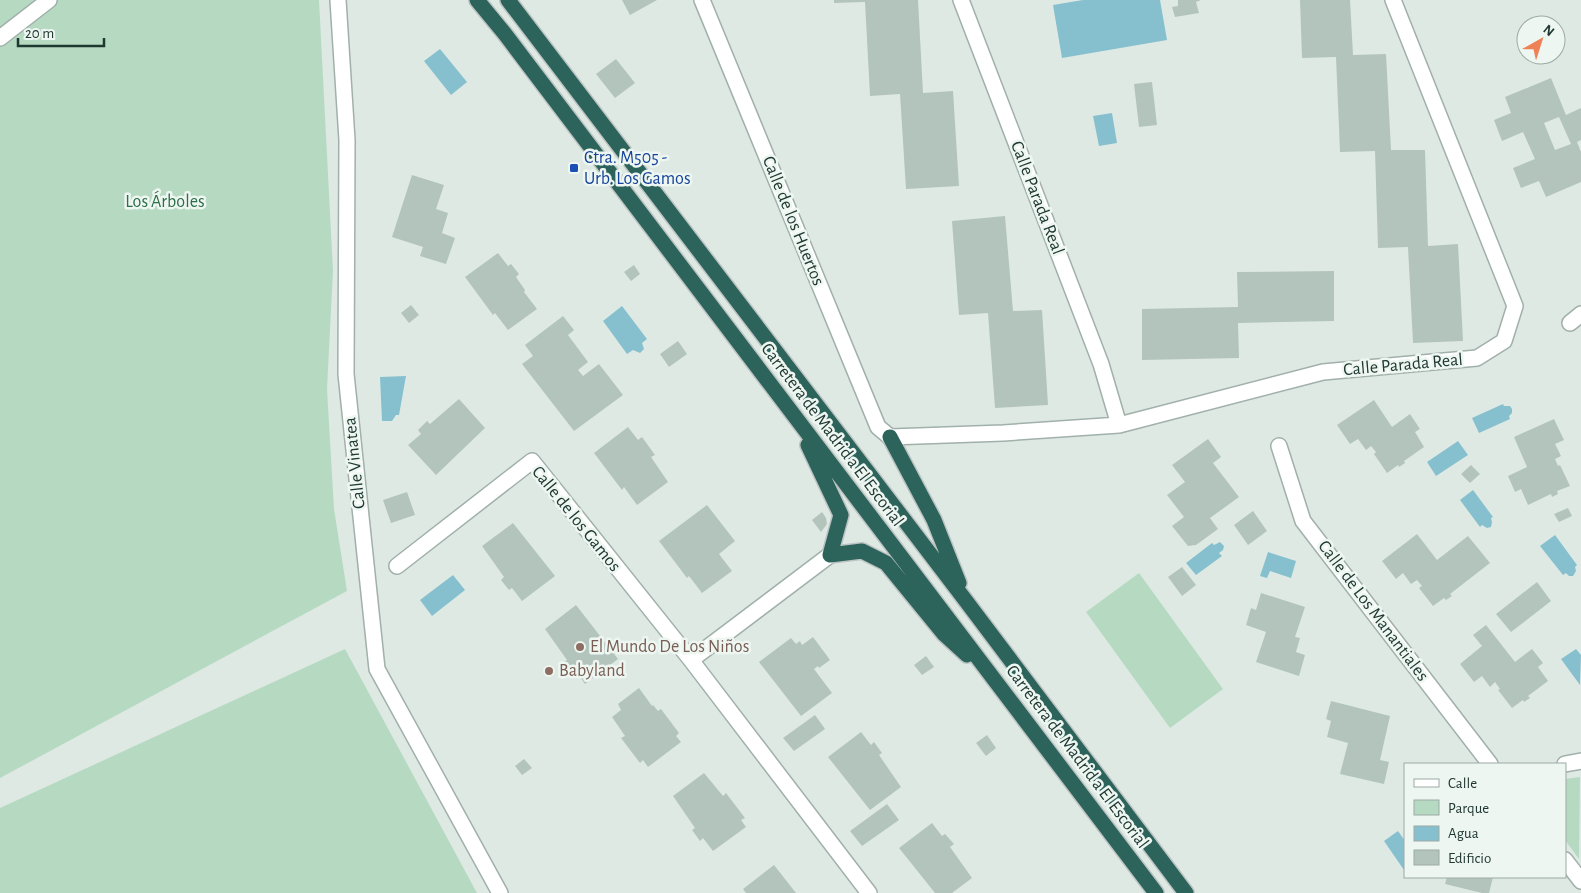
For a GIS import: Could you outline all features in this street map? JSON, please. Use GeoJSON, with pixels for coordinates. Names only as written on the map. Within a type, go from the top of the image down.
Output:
{"type":"FeatureCollection","features":[{"type":"Feature","properties":{"kind":"highway","name":"Carretera de Madrid a El Escorial"},"geometry":{"type":"LineString","coordinates":[[478,0],[1156,893]]}},
{"type":"Feature","properties":{"kind":"highway","name":"Carretera de Madrid a El Escorial"},"geometry":{"type":"LineString","coordinates":[[508,0],[1186,893]]}},
{"type":"Feature","properties":{"kind":"highway"},"geometry":{"type":"LineString","coordinates":[[794,416],[841,515],[830,554],[862,551],[886,563],[944,634],[997,683]]}},
{"type":"Feature","properties":{"kind":"highway"},"geometry":{"type":"LineString","coordinates":[[890,437],[934,520],[966,601]]}},
{"type":"Feature","properties":{"kind":"street"},"geometry":{"type":"LineString","coordinates":[[0,38],[49,0]]}},
{"type":"Feature","properties":{"kind":"street","name":"Calle Vinatea"},"geometry":{"type":"LineString","coordinates":[[338,0],[347,140],[346,374],[377,669],[500,893]]}},
{"type":"Feature","properties":{"kind":"street"},"geometry":{"type":"LineString","coordinates":[[468,0],[505,34]]}},
{"type":"Feature","properties":{"kind":"street","name":"Calle de los Huertos"},"geometry":{"type":"LineString","coordinates":[[702,0],[878,427],[890,437]]}},
{"type":"Feature","properties":{"kind":"street","name":"Calle Parada Real"},"geometry":{"type":"LineString","coordinates":[[961,0],[1101,364],[1119,425]]}},
{"type":"Feature","properties":{"kind":"street","name":"Calle Parada Real"},"geometry":{"type":"LineString","coordinates":[[890,437],[1003,433],[1119,425],[1323,372],[1478,358],[1504,341],[1514,306],[1393,0]]}},
{"type":"Feature","properties":{"kind":"street","name":"Calle de Los Manantiales"},"geometry":{"type":"LineString","coordinates":[[1280,446],[1304,521],[1489,763]]}},
{"type":"Feature","properties":{"kind":"street","name":"Calle de los Gamos"},"geometry":{"type":"LineString","coordinates":[[396,566],[532,461],[691,660],[869,893]]}},
{"type":"Feature","properties":{"kind":"street"},"geometry":{"type":"LineString","coordinates":[[691,660],[830,554]]}},
{"type":"Feature","properties":{"kind":"street"},"geometry":{"type":"LineString","coordinates":[[1566,764],[1581,760]]}},
{"type":"Feature","properties":{"kind":"street"},"geometry":{"type":"LineString","coordinates":[[1566,861],[1581,881]]}},
{"type":"Feature","properties":{"kind":"green space","name":"Los Árboles"},"geometry":{"type":"Polygon","coordinates":[[[0,0],[319,0],[333,271],[327,389],[334,509],[347,591],[0,778],[0,0]]]}},
{"type":"Feature","properties":{"kind":"green space"},"geometry":{"type":"Polygon","coordinates":[[[1139,573],[1223,689],[1170,728],[1086,612],[1139,573]]]}},
{"type":"Feature","properties":{"kind":"green space"},"geometry":{"type":"Polygon","coordinates":[[[345,649],[477,893],[0,893],[0,808],[345,649]]]}},
{"type":"Feature","properties":{"kind":"green space"},"geometry":{"type":"Polygon","coordinates":[[[1580,777],[1579,859],[1566,841],[1566,779],[1580,777]]]}},
{"type":"Feature","properties":{"kind":"water"},"geometry":{"type":"Polygon","coordinates":[[[1083,0],[1160,0],[1167,40],[1062,58],[1053,5],[1083,0]]]}},
{"type":"Feature","properties":{"kind":"water"},"geometry":{"type":"Polygon","coordinates":[[[440,49],[467,82],[451,95],[424,61],[440,49]]]}},
{"type":"Feature","properties":{"kind":"water"},"geometry":{"type":"Polygon","coordinates":[[[1112,113],[1117,143],[1099,146],[1093,116],[1112,113]]]}},
{"type":"Feature","properties":{"kind":"water"},"geometry":{"type":"Polygon","coordinates":[[[622,306],[647,339],[642,343],[644,349],[640,353],[633,350],[627,354],[603,321],[622,306]]]}},
{"type":"Feature","properties":{"kind":"water"},"geometry":{"type":"Polygon","coordinates":[[[406,376],[399,415],[396,415],[392,421],[382,421],[380,377],[406,376]]]}},
{"type":"Feature","properties":{"kind":"water"},"geometry":{"type":"Polygon","coordinates":[[[1503,404],[1504,406],[1510,406],[1512,409],[1512,413],[1509,416],[1510,419],[1479,433],[1472,418],[1503,404]]]}},
{"type":"Feature","properties":{"kind":"water"},"geometry":{"type":"Polygon","coordinates":[[[1458,441],[1468,455],[1436,476],[1427,462],[1458,441]]]}},
{"type":"Feature","properties":{"kind":"water"},"geometry":{"type":"Polygon","coordinates":[[[1473,490],[1493,517],[1491,518],[1491,527],[1487,528],[1482,525],[1480,527],[1460,500],[1473,490]]]}},
{"type":"Feature","properties":{"kind":"water"},"geometry":{"type":"Polygon","coordinates":[[[1555,535],[1577,565],[1573,576],[1569,576],[1566,573],[1563,575],[1540,546],[1555,535]]]}},
{"type":"Feature","properties":{"kind":"water"},"geometry":{"type":"Polygon","coordinates":[[[1220,542],[1224,546],[1223,550],[1219,553],[1222,556],[1196,575],[1186,563],[1212,543],[1214,545],[1220,542]]]}},
{"type":"Feature","properties":{"kind":"water"},"geometry":{"type":"Polygon","coordinates":[[[1268,552],[1296,561],[1291,578],[1270,571],[1267,578],[1260,576],[1268,552]]]}},
{"type":"Feature","properties":{"kind":"water"},"geometry":{"type":"Polygon","coordinates":[[[453,575],[465,590],[432,616],[420,600],[453,575]]]}},
{"type":"Feature","properties":{"kind":"water"},"geometry":{"type":"Polygon","coordinates":[[[1576,649],[1581,655],[1580,685],[1561,659],[1576,649]]]}},
{"type":"Feature","properties":{"kind":"water"},"geometry":{"type":"Polygon","coordinates":[[[1398,831],[1404,840],[1404,870],[1384,841],[1398,831]]]}},
{"type":"Feature","properties":{"kind":"building"},"geometry":{"type":"Polygon","coordinates":[[[622,0],[657,0],[630,15],[622,0]]]}},
{"type":"Feature","properties":{"kind":"building"},"geometry":{"type":"Polygon","coordinates":[[[834,0],[918,0],[923,93],[953,91],[959,186],[906,189],[900,94],[870,96],[865,2],[834,3],[834,0]]]}},
{"type":"Feature","properties":{"kind":"building"},"geometry":{"type":"Polygon","coordinates":[[[1178,0],[1201,0],[1196,2],[1199,13],[1175,17],[1172,7],[1178,6],[1178,0]]]}},
{"type":"Feature","properties":{"kind":"building"},"geometry":{"type":"Polygon","coordinates":[[[1300,0],[1350,0],[1353,55],[1386,54],[1391,150],[1425,150],[1428,246],[1458,244],[1463,341],[1413,343],[1408,247],[1378,248],[1375,151],[1340,152],[1336,57],[1302,58],[1300,0]]]}},
{"type":"Feature","properties":{"kind":"building"},"geometry":{"type":"Polygon","coordinates":[[[616,59],[635,83],[615,98],[596,74],[616,59]]]}},
{"type":"Feature","properties":{"kind":"building"},"geometry":{"type":"Polygon","coordinates":[[[1551,78],[1566,115],[1581,108],[1581,140],[1577,142],[1581,152],[1581,182],[1546,197],[1539,181],[1521,188],[1513,168],[1535,159],[1523,132],[1502,141],[1494,120],[1511,113],[1505,97],[1551,78]],[[1559,117],[1544,123],[1555,150],[1571,144],[1559,117]]]}},
{"type":"Feature","properties":{"kind":"building"},"geometry":{"type":"Polygon","coordinates":[[[1152,82],[1157,125],[1139,127],[1134,84],[1152,82]]]}},
{"type":"Feature","properties":{"kind":"building"},"geometry":{"type":"Polygon","coordinates":[[[412,175],[444,185],[436,209],[448,213],[442,233],[455,238],[446,264],[420,256],[423,247],[392,237],[412,175]]]}},
{"type":"Feature","properties":{"kind":"building"},"geometry":{"type":"Polygon","coordinates":[[[1005,216],[1013,311],[1042,310],[1048,405],[995,408],[988,313],[959,315],[952,221],[1005,216]]]}},
{"type":"Feature","properties":{"kind":"building"},"geometry":{"type":"Polygon","coordinates":[[[498,253],[508,266],[511,264],[519,274],[516,277],[525,290],[524,292],[537,309],[508,330],[495,313],[493,315],[465,277],[498,253]]]}},
{"type":"Feature","properties":{"kind":"building"},"geometry":{"type":"Polygon","coordinates":[[[634,265],[640,274],[631,281],[624,272],[634,265]]]}},
{"type":"Feature","properties":{"kind":"building"},"geometry":{"type":"Polygon","coordinates":[[[1334,271],[1334,321],[1238,323],[1239,358],[1142,360],[1142,309],[1238,307],[1237,272],[1334,271]]]}},
{"type":"Feature","properties":{"kind":"building"},"geometry":{"type":"Polygon","coordinates":[[[411,305],[419,315],[409,323],[401,313],[411,305]]]}},
{"type":"Feature","properties":{"kind":"building"},"geometry":{"type":"Polygon","coordinates":[[[563,316],[574,330],[568,335],[588,362],[578,370],[583,376],[599,364],[623,395],[574,431],[522,364],[533,356],[525,345],[563,316]]]}},
{"type":"Feature","properties":{"kind":"building"},"geometry":{"type":"Polygon","coordinates":[[[678,341],[687,354],[669,367],[660,354],[678,341]]]}},
{"type":"Feature","properties":{"kind":"building"},"geometry":{"type":"Polygon","coordinates":[[[459,399],[485,428],[436,475],[408,445],[421,434],[418,430],[427,421],[430,424],[459,399]]]}},
{"type":"Feature","properties":{"kind":"building"},"geometry":{"type":"Polygon","coordinates":[[[1374,400],[1392,427],[1410,414],[1420,429],[1415,432],[1424,447],[1404,461],[1405,463],[1399,467],[1398,465],[1387,473],[1371,446],[1366,450],[1358,439],[1350,444],[1337,425],[1374,400]]]}},
{"type":"Feature","properties":{"kind":"building"},"geometry":{"type":"Polygon","coordinates":[[[1554,419],[1564,440],[1555,444],[1561,456],[1555,459],[1570,486],[1557,491],[1558,494],[1552,497],[1551,494],[1528,505],[1521,489],[1515,492],[1508,476],[1527,467],[1514,437],[1554,419]]]}},
{"type":"Feature","properties":{"kind":"building"},"geometry":{"type":"Polygon","coordinates":[[[628,427],[638,440],[642,437],[655,455],[651,457],[668,482],[637,505],[624,487],[622,490],[594,453],[628,427]]]}},
{"type":"Feature","properties":{"kind":"building"},"geometry":{"type":"Polygon","coordinates":[[[1208,439],[1221,457],[1213,463],[1239,497],[1210,518],[1218,529],[1196,545],[1188,546],[1172,526],[1184,517],[1167,495],[1185,482],[1172,465],[1208,439]]]}},
{"type":"Feature","properties":{"kind":"building"},"geometry":{"type":"Polygon","coordinates":[[[1471,465],[1480,474],[1470,483],[1461,474],[1471,465]]]}},
{"type":"Feature","properties":{"kind":"building"},"geometry":{"type":"Polygon","coordinates":[[[407,492],[415,515],[391,523],[383,500],[407,492]]]}},
{"type":"Feature","properties":{"kind":"building"},"geometry":{"type":"Polygon","coordinates":[[[707,505],[735,541],[719,554],[732,571],[702,593],[689,576],[687,578],[659,541],[707,505]]]}},
{"type":"Feature","properties":{"kind":"building"},"geometry":{"type":"Polygon","coordinates":[[[1568,508],[1572,516],[1559,522],[1554,514],[1568,508]]]}},
{"type":"Feature","properties":{"kind":"building"},"geometry":{"type":"Polygon","coordinates":[[[1253,511],[1267,531],[1248,545],[1234,525],[1253,511]]]}},
{"type":"Feature","properties":{"kind":"building"},"geometry":{"type":"Polygon","coordinates":[[[822,512],[827,524],[821,532],[812,520],[822,512]]]}},
{"type":"Feature","properties":{"kind":"building"},"geometry":{"type":"Polygon","coordinates":[[[513,523],[555,576],[522,601],[512,588],[509,590],[501,580],[504,577],[482,546],[513,523]]]}},
{"type":"Feature","properties":{"kind":"building"},"geometry":{"type":"Polygon","coordinates":[[[1417,534],[1437,560],[1468,536],[1490,563],[1450,594],[1452,596],[1446,600],[1444,598],[1433,606],[1419,588],[1422,586],[1417,580],[1411,584],[1403,573],[1396,579],[1382,561],[1417,534]]]}},
{"type":"Feature","properties":{"kind":"building"},"geometry":{"type":"Polygon","coordinates":[[[1182,567],[1196,585],[1182,596],[1168,577],[1182,567]]]}},
{"type":"Feature","properties":{"kind":"building"},"geometry":{"type":"Polygon","coordinates":[[[1537,582],[1551,601],[1511,632],[1496,614],[1537,582]]]}},
{"type":"Feature","properties":{"kind":"building"},"geometry":{"type":"Polygon","coordinates":[[[1261,593],[1305,607],[1295,637],[1300,638],[1296,652],[1305,655],[1299,676],[1256,662],[1266,632],[1246,625],[1251,608],[1256,610],[1261,593]]]}},
{"type":"Feature","properties":{"kind":"building"},"geometry":{"type":"Polygon","coordinates":[[[576,605],[618,659],[585,684],[575,670],[572,673],[564,662],[567,660],[545,629],[576,605]]]}},
{"type":"Feature","properties":{"kind":"building"},"geometry":{"type":"Polygon","coordinates":[[[1486,625],[1515,662],[1532,649],[1543,663],[1538,667],[1548,681],[1528,696],[1530,698],[1524,702],[1523,700],[1512,708],[1498,690],[1500,689],[1495,682],[1490,687],[1482,676],[1474,682],[1460,664],[1482,646],[1473,635],[1486,625]]]}},
{"type":"Feature","properties":{"kind":"building"},"geometry":{"type":"Polygon","coordinates":[[[813,637],[830,660],[819,668],[818,666],[814,669],[832,693],[801,716],[759,662],[791,638],[796,644],[800,641],[802,645],[813,637]]]}},
{"type":"Feature","properties":{"kind":"building"},"geometry":{"type":"Polygon","coordinates":[[[926,656],[934,667],[922,675],[914,665],[926,656]]]}},
{"type":"Feature","properties":{"kind":"building"},"geometry":{"type":"Polygon","coordinates":[[[639,688],[652,706],[658,711],[661,709],[679,733],[676,736],[681,742],[648,767],[643,760],[640,763],[621,738],[625,736],[612,717],[621,710],[618,704],[639,688]]]}},
{"type":"Feature","properties":{"kind":"building"},"geometry":{"type":"Polygon","coordinates":[[[1331,701],[1390,716],[1380,760],[1389,762],[1384,784],[1340,774],[1348,743],[1327,737],[1331,721],[1326,719],[1331,701]]]}},
{"type":"Feature","properties":{"kind":"building"},"geometry":{"type":"Polygon","coordinates":[[[815,715],[825,729],[794,751],[783,738],[815,715]]]}},
{"type":"Feature","properties":{"kind":"building"},"geometry":{"type":"Polygon","coordinates":[[[861,732],[871,745],[874,742],[882,753],[879,755],[901,787],[870,810],[828,757],[861,732]]]}},
{"type":"Feature","properties":{"kind":"building"},"geometry":{"type":"Polygon","coordinates":[[[987,735],[996,748],[986,756],[976,743],[987,735]]]}},
{"type":"Feature","properties":{"kind":"building"},"geometry":{"type":"Polygon","coordinates":[[[524,759],[532,768],[522,775],[515,766],[524,759]]]}},
{"type":"Feature","properties":{"kind":"building"},"geometry":{"type":"Polygon","coordinates":[[[704,773],[723,796],[726,793],[745,818],[741,820],[746,827],[713,851],[703,838],[700,841],[692,830],[695,828],[673,796],[704,773]]]}},
{"type":"Feature","properties":{"kind":"building"},"geometry":{"type":"Polygon","coordinates":[[[887,804],[899,820],[862,846],[850,831],[887,804]]]}},
{"type":"Feature","properties":{"kind":"building"},"geometry":{"type":"Polygon","coordinates":[[[932,823],[942,836],[945,834],[954,844],[950,847],[972,878],[952,893],[935,893],[899,848],[932,823]]]}},
{"type":"Feature","properties":{"kind":"building"},"geometry":{"type":"Polygon","coordinates":[[[774,865],[796,893],[746,893],[743,889],[774,865]]]}},
{"type":"Feature","properties":{"kind":"building"},"geometry":{"type":"Polygon","coordinates":[[[1447,878],[1493,878],[1489,893],[1445,884],[1447,878]]]}},
{"type":"Feature","properties":{"kind":"place","name":"Ctra. M505 - Urb. Los Gamos"},"geometry":{"type":"Point","coordinates":[574,168]}},
{"type":"Feature","properties":{"kind":"place","name":"El Mundo De Los Niños"},"geometry":{"type":"Point","coordinates":[580,647]}},
{"type":"Feature","properties":{"kind":"place","name":"Babyland"},"geometry":{"type":"Point","coordinates":[549,671]}}]}
